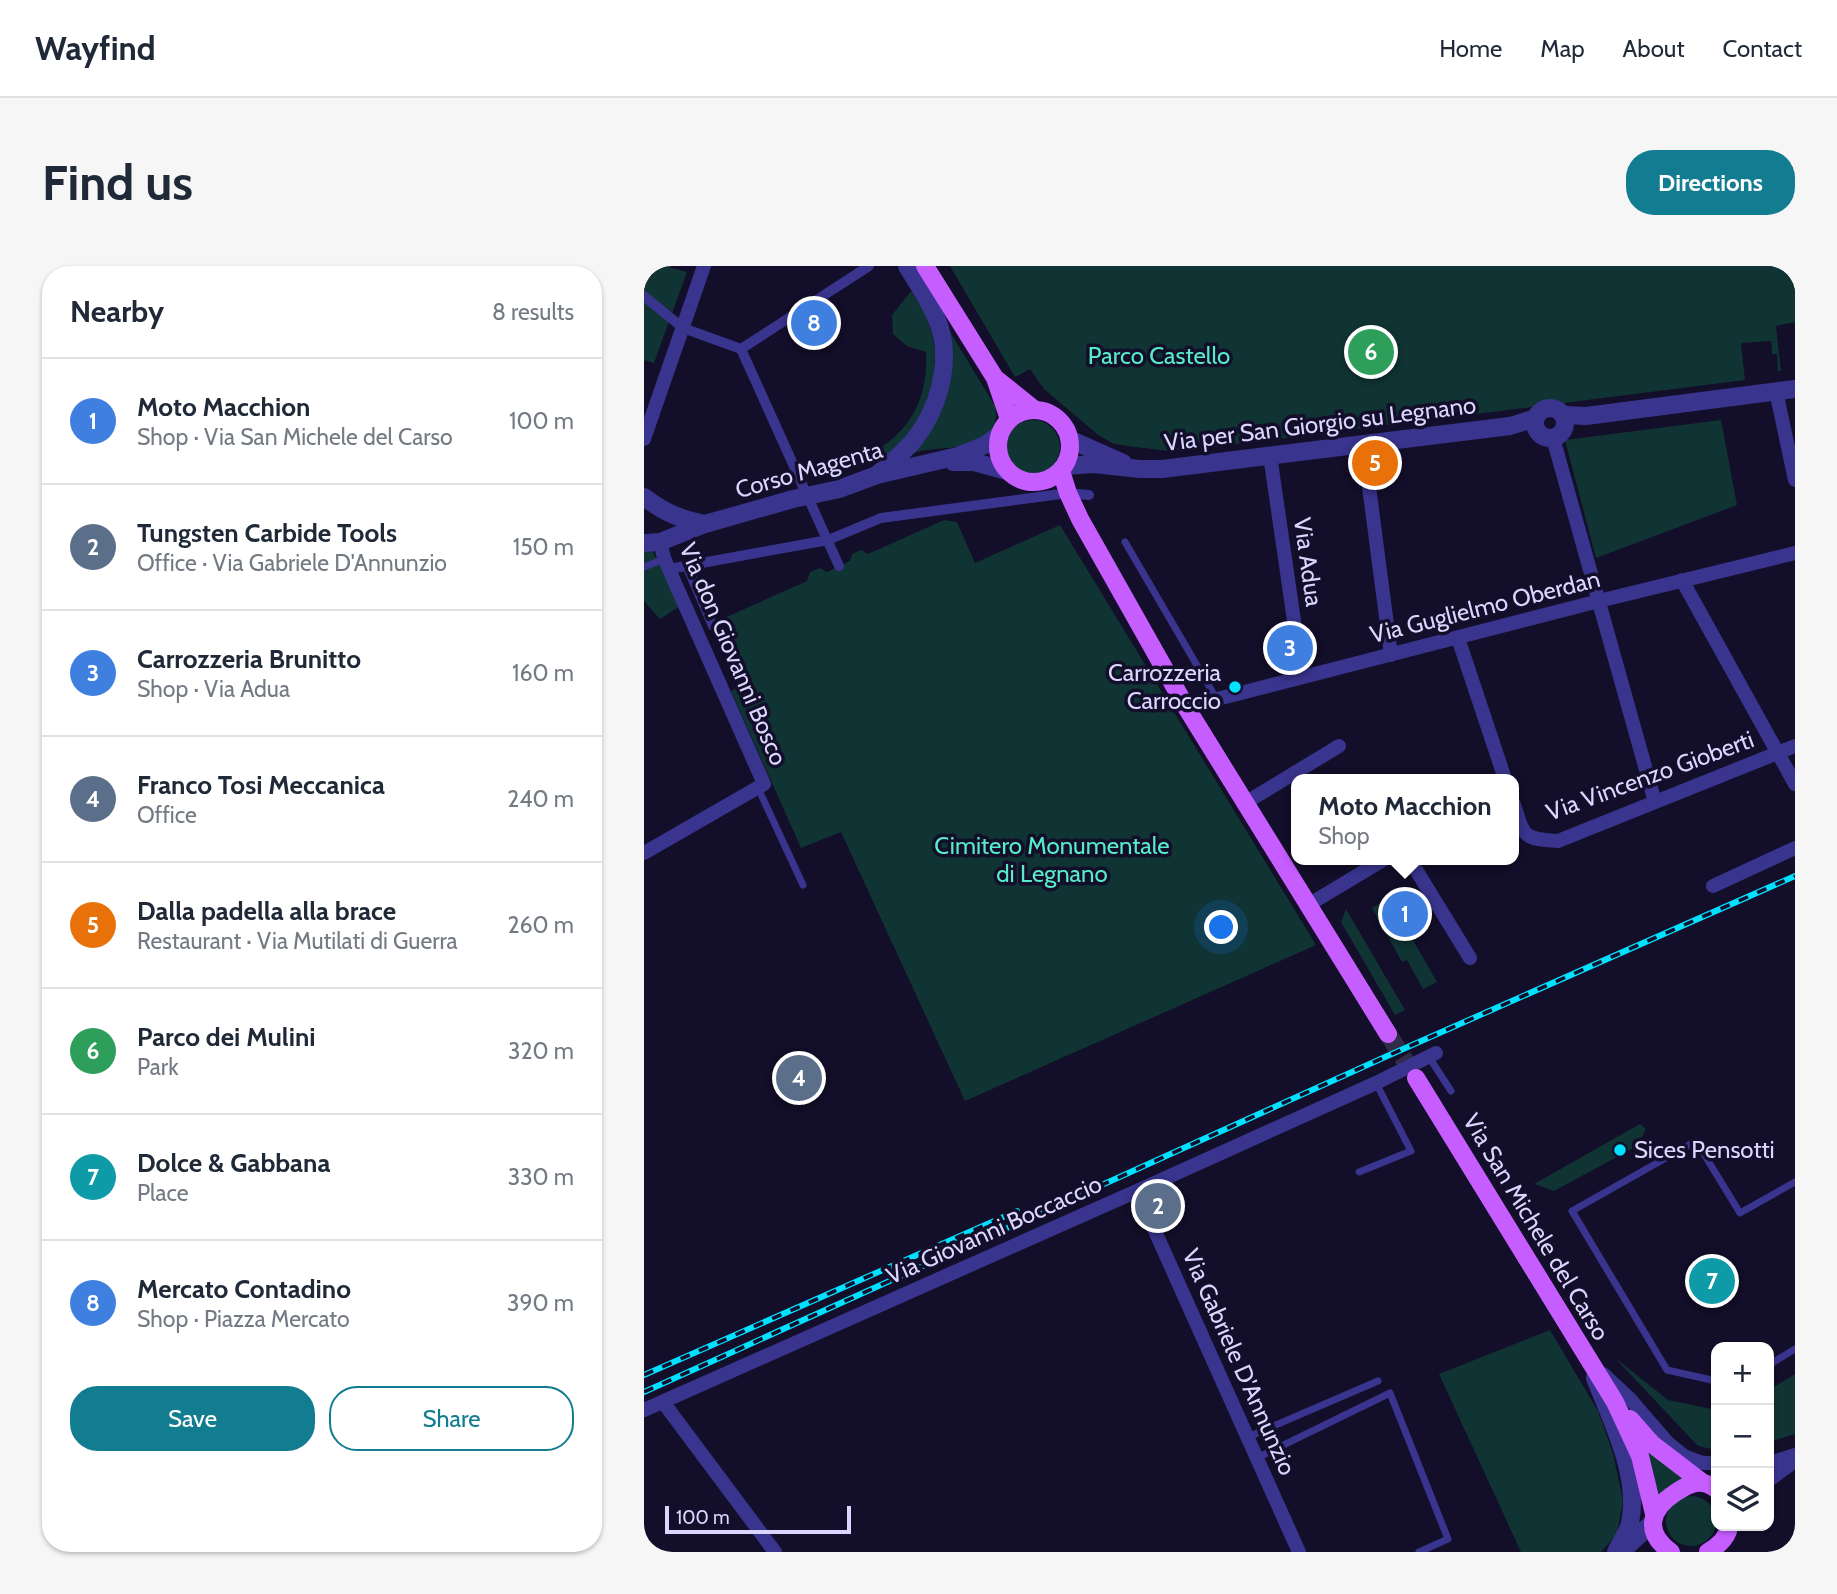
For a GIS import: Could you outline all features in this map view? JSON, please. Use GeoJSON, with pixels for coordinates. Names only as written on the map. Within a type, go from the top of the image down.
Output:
{"type":"FeatureCollection","features":[{"type":"Feature","properties":{"kind":"main road"},"geometry":{"type":"LineString","coordinates":[[925,266],[995,378],[1009,419]]}},
{"type":"Feature","properties":{"kind":"main road"},"geometry":{"type":"LineString","coordinates":[[995,378],[1035,410]]}},
{"type":"Feature","properties":{"kind":"main road"},"geometry":{"type":"LineString","coordinates":[[1035,410],[1045,412],[1061,422],[1069,439],[1069,458],[1063,469],[1051,479],[1032,483],[1014,477],[1007,471],[998,454],[997,445],[999,435],[1009,419],[1017,414],[1035,410]]}},
{"type":"Feature","properties":{"kind":"main road"},"geometry":{"type":"LineString","coordinates":[[1063,469],[1063,494]]}},
{"type":"Feature","properties":{"kind":"main road"},"geometry":{"type":"LineString","coordinates":[[1042,482],[1063,494],[1080,519],[1186,707],[1388,1034]]}},
{"type":"Feature","properties":{"kind":"main road","name":"Via San Michele del Carso"},"geometry":{"type":"LineString","coordinates":[[1416,1078],[1615,1402]]}},
{"type":"Feature","properties":{"kind":"main road"},"geometry":{"type":"LineString","coordinates":[[1615,1402],[1652,1444],[1711,1484]]}},
{"type":"Feature","properties":{"kind":"main road"},"geometry":{"type":"LineString","coordinates":[[1615,1402],[1640,1455],[1658,1538],[1671,1552]]}},
{"type":"Feature","properties":{"kind":"main road"},"geometry":{"type":"LineString","coordinates":[[1653,1518],[1657,1508],[1667,1498],[1684,1487],[1711,1484]]}},
{"type":"Feature","properties":{"kind":"main road"},"geometry":{"type":"LineString","coordinates":[[1708,1552],[1721,1542],[1728,1531]]}},
{"type":"Feature","properties":{"kind":"main road"},"geometry":{"type":"LineString","coordinates":[[1730,1531],[1736,1552]]}},
{"type":"Feature","properties":{"kind":"street"},"geometry":{"type":"LineString","coordinates":[[644,439],[704,266]]}},
{"type":"Feature","properties":{"kind":"street"},"geometry":{"type":"LineString","coordinates":[[741,349],[869,266]]}},
{"type":"Feature","properties":{"kind":"street"},"geometry":{"type":"LineString","coordinates":[[877,475],[916,438],[933,407],[943,373],[940,326],[927,298],[907,266]]}},
{"type":"Feature","properties":{"kind":"street"},"geometry":{"type":"LineString","coordinates":[[644,296],[682,328],[741,349],[839,566]]}},
{"type":"Feature","properties":{"kind":"street","name":"Via per San Giorgio su Legnano"},"geometry":{"type":"LineString","coordinates":[[1063,469],[1094,464],[1162,469],[1536,423],[1539,414],[1546,409],[1556,409],[1560,426],[1586,416],[1795,389]]}},
{"type":"Feature","properties":{"kind":"street"},"geometry":{"type":"LineString","coordinates":[[1776,391],[1795,480]]}},
{"type":"Feature","properties":{"kind":"street"},"geometry":{"type":"LineString","coordinates":[[1536,423],[1541,435],[1560,426],[1599,601],[1655,802]]}},
{"type":"Feature","properties":{"kind":"street","name":"Corso Magenta"},"geometry":{"type":"LineString","coordinates":[[647,499],[653,507],[656,520],[652,532],[656,550],[705,524],[975,450],[999,435]]}},
{"type":"Feature","properties":{"kind":"street","name":"Via per San Giorgio su Legnano"},"geometry":{"type":"LineString","coordinates":[[1069,439],[1135,468]]}},
{"type":"Feature","properties":{"kind":"street","name":"Via Adua"},"geometry":{"type":"LineString","coordinates":[[1270,455],[1302,676]]}},
{"type":"Feature","properties":{"kind":"street","name":"Corso Magenta"},"geometry":{"type":"LineString","coordinates":[[925,464],[974,463],[1007,471]]}},
{"type":"Feature","properties":{"kind":"street"},"geometry":{"type":"LineString","coordinates":[[1368,479],[1391,654]]}},
{"type":"Feature","properties":{"kind":"street"},"geometry":{"type":"LineString","coordinates":[[656,550],[687,566],[828,540],[881,518],[1063,494],[1089,495]]}},
{"type":"Feature","properties":{"kind":"street","name":"Corso Magenta"},"geometry":{"type":"LineString","coordinates":[[647,499],[664,512],[705,524]]}},
{"type":"Feature","properties":{"kind":"street","name":"Via don Giovanni Bosco"},"geometry":{"type":"LineString","coordinates":[[656,550],[761,786]]}},
{"type":"Feature","properties":{"kind":"street","name":"Via Guglielmo Oberdan"},"geometry":{"type":"LineString","coordinates":[[1186,707],[1795,553]]}},
{"type":"Feature","properties":{"kind":"street"},"geometry":{"type":"LineString","coordinates":[[687,566],[713,626]]}},
{"type":"Feature","properties":{"kind":"street"},"geometry":{"type":"LineString","coordinates":[[1682,580],[1795,784]]}},
{"type":"Feature","properties":{"kind":"street"},"geometry":{"type":"LineString","coordinates":[[1458,638],[1503,774]]}},
{"type":"Feature","properties":{"kind":"street"},"geometry":{"type":"LineString","coordinates":[[1293,774],[1339,746]]}},
{"type":"Feature","properties":{"kind":"street","name":"Via Vincenzo Gioberti"},"geometry":{"type":"LineString","coordinates":[[1519,820],[1522,830],[1534,839],[1558,841],[1795,746]]}},
{"type":"Feature","properties":{"kind":"street"},"geometry":{"type":"LineString","coordinates":[[1245,803],[1291,775]]}},
{"type":"Feature","properties":{"kind":"street"},"geometry":{"type":"LineString","coordinates":[[644,853],[761,786]]}},
{"type":"Feature","properties":{"kind":"street"},"geometry":{"type":"LineString","coordinates":[[1713,886],[1795,848]]}},
{"type":"Feature","properties":{"kind":"street"},"geometry":{"type":"LineString","coordinates":[[1308,905],[1375,865]]}},
{"type":"Feature","properties":{"kind":"street"},"geometry":{"type":"LineString","coordinates":[[1413,865],[1470,958]]}},
{"type":"Feature","properties":{"kind":"street","name":"Via Giovanni Boccaccio"},"geometry":{"type":"LineString","coordinates":[[644,1410],[1137,1191],[1433,1055]]}},
{"type":"Feature","properties":{"kind":"street","name":"Via Gabriele D'Annunzio"},"geometry":{"type":"LineString","coordinates":[[1137,1191],[1299,1552]]}},
{"type":"Feature","properties":{"kind":"street"},"geometry":{"type":"LineString","coordinates":[[1589,1362],[1630,1399],[1668,1443],[1684,1456],[1711,1463]]}},
{"type":"Feature","properties":{"kind":"street"},"geometry":{"type":"LineString","coordinates":[[1589,1362],[1625,1460],[1633,1494],[1630,1525],[1618,1552]]}},
{"type":"Feature","properties":{"kind":"street"},"geometry":{"type":"LineString","coordinates":[[663,1402],[775,1552]]}},
{"type":"Feature","properties":{"kind":"street"},"geometry":{"type":"LineString","coordinates":[[1774,1460],[1795,1455]]}},
{"type":"Feature","properties":{"kind":"street"},"geometry":{"type":"LineString","coordinates":[[1774,1476],[1795,1461]]}},
{"type":"Feature","properties":{"kind":"street"},"geometry":{"type":"LineString","coordinates":[[1618,1552],[1653,1518]]}},
{"type":"Feature","properties":{"kind":"lane"},"geometry":{"type":"LineString","coordinates":[[1125,542],[1217,699]]}},
{"type":"Feature","properties":{"kind":"lane"},"geometry":{"type":"LineString","coordinates":[[644,567],[656,550]]}},
{"type":"Feature","properties":{"kind":"lane"},"geometry":{"type":"LineString","coordinates":[[761,786],[803,885]]}},
{"type":"Feature","properties":{"kind":"lane"},"geometry":{"type":"LineString","coordinates":[[1433,1055],[1451,1091]]}},
{"type":"Feature","properties":{"kind":"lane"},"geometry":{"type":"LineString","coordinates":[[1359,1172],[1411,1151],[1376,1083]]}},
{"type":"Feature","properties":{"kind":"lane"},"geometry":{"type":"LineString","coordinates":[[1711,1380],[1667,1370],[1573,1211],[1696,1141],[1740,1213],[1795,1182]]}},
{"type":"Feature","properties":{"kind":"lane"},"geometry":{"type":"LineString","coordinates":[[1774,1362],[1795,1349]]}},
{"type":"Feature","properties":{"kind":"lane"},"geometry":{"type":"LineString","coordinates":[[1248,1437],[1378,1381]]}},
{"type":"Feature","properties":{"kind":"lane"},"geometry":{"type":"LineString","coordinates":[[1257,1458],[1390,1392],[1448,1539],[1419,1552]]}},
{"type":"Feature","properties":{"kind":"green space"},"geometry":{"type":"Polygon","coordinates":[[[644,266],[664,266],[687,272],[654,363],[644,360],[644,266]]]}},
{"type":"Feature","properties":{"kind":"green space","name":"Parco Castello"},"geometry":{"type":"Polygon","coordinates":[[[950,266],[1795,266],[1795,322],[1776,326],[1781,371],[1778,371],[1777,354],[1772,354],[1771,341],[1741,343],[1745,380],[1168,451],[1112,443],[1097,434],[1044,389],[1030,369],[1015,377],[950,266]]]}},
{"type":"Feature","properties":{"kind":"green space"},"geometry":{"type":"Polygon","coordinates":[[[911,291],[924,310],[932,333],[935,353],[931,395],[913,431],[881,460],[836,474],[832,466],[869,454],[888,443],[908,422],[921,397],[926,352],[907,346],[893,334],[892,315],[911,291]]]}},
{"type":"Feature","properties":{"kind":"green space"},"geometry":{"type":"Polygon","coordinates":[[[944,322],[995,406],[995,421],[991,432],[972,444],[921,451],[905,457],[925,434],[944,322]]]}},
{"type":"Feature","properties":{"kind":"green space"},"geometry":{"type":"Polygon","coordinates":[[[1033,420],[1052,428],[1060,447],[1052,466],[1033,474],[1014,466],[1006,447],[1014,428],[1033,420]]]}},
{"type":"Feature","properties":{"kind":"green space"},"geometry":{"type":"Polygon","coordinates":[[[1721,420],[1737,505],[1596,558],[1565,440],[1721,420]]]}},
{"type":"Feature","properties":{"kind":"green space","name":"Cimitero Monumentale di Legnano"},"geometry":{"type":"Polygon","coordinates":[[[944,520],[957,522],[975,563],[1060,525],[1316,945],[965,1101],[841,832],[801,848],[731,691],[750,680],[722,619],[807,581],[810,572],[820,568],[827,572],[850,561],[852,554],[861,550],[868,554],[944,520]]]}},
{"type":"Feature","properties":{"kind":"green space"},"geometry":{"type":"Polygon","coordinates":[[[652,550],[680,606],[660,619],[644,601],[644,551],[652,550]]]}},
{"type":"Feature","properties":{"kind":"green space"},"geometry":{"type":"Polygon","coordinates":[[[1389,898],[1437,982],[1423,989],[1407,960],[1402,962],[1372,908],[1389,898]]]}},
{"type":"Feature","properties":{"kind":"green space"},"geometry":{"type":"Polygon","coordinates":[[[1346,909],[1405,1010],[1395,1015],[1341,922],[1346,909]]]}},
{"type":"Feature","properties":{"kind":"green space"},"geometry":{"type":"Polygon","coordinates":[[[1640,1124],[1646,1129],[1637,1146],[1554,1191],[1534,1184],[1640,1124]]]}},
{"type":"Feature","properties":{"kind":"green space"},"geometry":{"type":"Polygon","coordinates":[[[1550,1330],[1598,1411],[1613,1453],[1623,1501],[1617,1534],[1601,1552],[1521,1552],[1439,1374],[1550,1330]]]}},
{"type":"Feature","properties":{"kind":"green space"},"geometry":{"type":"Polygon","coordinates":[[[1614,1357],[1668,1400],[1711,1409],[1711,1449],[1698,1446],[1614,1357]]]}},
{"type":"Feature","properties":{"kind":"green space"},"geometry":{"type":"Polygon","coordinates":[[[1795,1374],[1795,1434],[1774,1440],[1774,1405],[1774,1387],[1795,1374]]]}},
{"type":"Feature","properties":{"kind":"green space"},"geometry":{"type":"Polygon","coordinates":[[[1649,1450],[1684,1479],[1669,1486],[1656,1497],[1646,1453],[1649,1450]]]}},
{"type":"Feature","properties":{"kind":"green space"},"geometry":{"type":"Polygon","coordinates":[[[1691,1496],[1711,1508],[1711,1531],[1713,1531],[1708,1538],[1691,1546],[1674,1538],[1666,1521],[1674,1504],[1691,1496]]]}},
{"type":"Feature","properties":{"kind":"tunnel"},"geometry":{"type":"LineString","coordinates":[[1388,1034],[1416,1078]]}},
{"type":"Feature","properties":{"kind":"railway"},"geometry":{"type":"LineString","coordinates":[[644,1392],[1385,1057],[1795,876]]}},
{"type":"Feature","properties":{"kind":"railway"},"geometry":{"type":"LineString","coordinates":[[644,1375],[1017,1211]]}},
{"type":"Feature","properties":{"kind":"place","name":"Mercato Contadino"},"geometry":{"type":"Point","coordinates":[814,323]}},
{"type":"Feature","properties":{"kind":"place","name":"Parco dei Mulini"},"geometry":{"type":"Point","coordinates":[1371,352]}},
{"type":"Feature","properties":{"kind":"place","name":"Dalla padella alla brace"},"geometry":{"type":"Point","coordinates":[1375,463]}},
{"type":"Feature","properties":{"kind":"place","name":"Carrozzeria Brunitto"},"geometry":{"type":"Point","coordinates":[1290,648]}},
{"type":"Feature","properties":{"kind":"place","name":"Carrozzeria Carroccio"},"geometry":{"type":"Point","coordinates":[1235,687]}},
{"type":"Feature","properties":{"kind":"place","name":"Moto Macchion"},"geometry":{"type":"Point","coordinates":[1405,914]}},
{"type":"Feature","properties":{"kind":"place","name":"Franco Tosi Meccanica"},"geometry":{"type":"Point","coordinates":[799,1078]}},
{"type":"Feature","properties":{"kind":"place","name":"Sices Pensotti"},"geometry":{"type":"Point","coordinates":[1620,1150]}},
{"type":"Feature","properties":{"kind":"place","name":"Tungsten Carbide Tools"},"geometry":{"type":"Point","coordinates":[1158,1206]}},
{"type":"Feature","properties":{"kind":"place","name":"Dolce & Gabbana"},"geometry":{"type":"Point","coordinates":[1712,1281]}}]}
